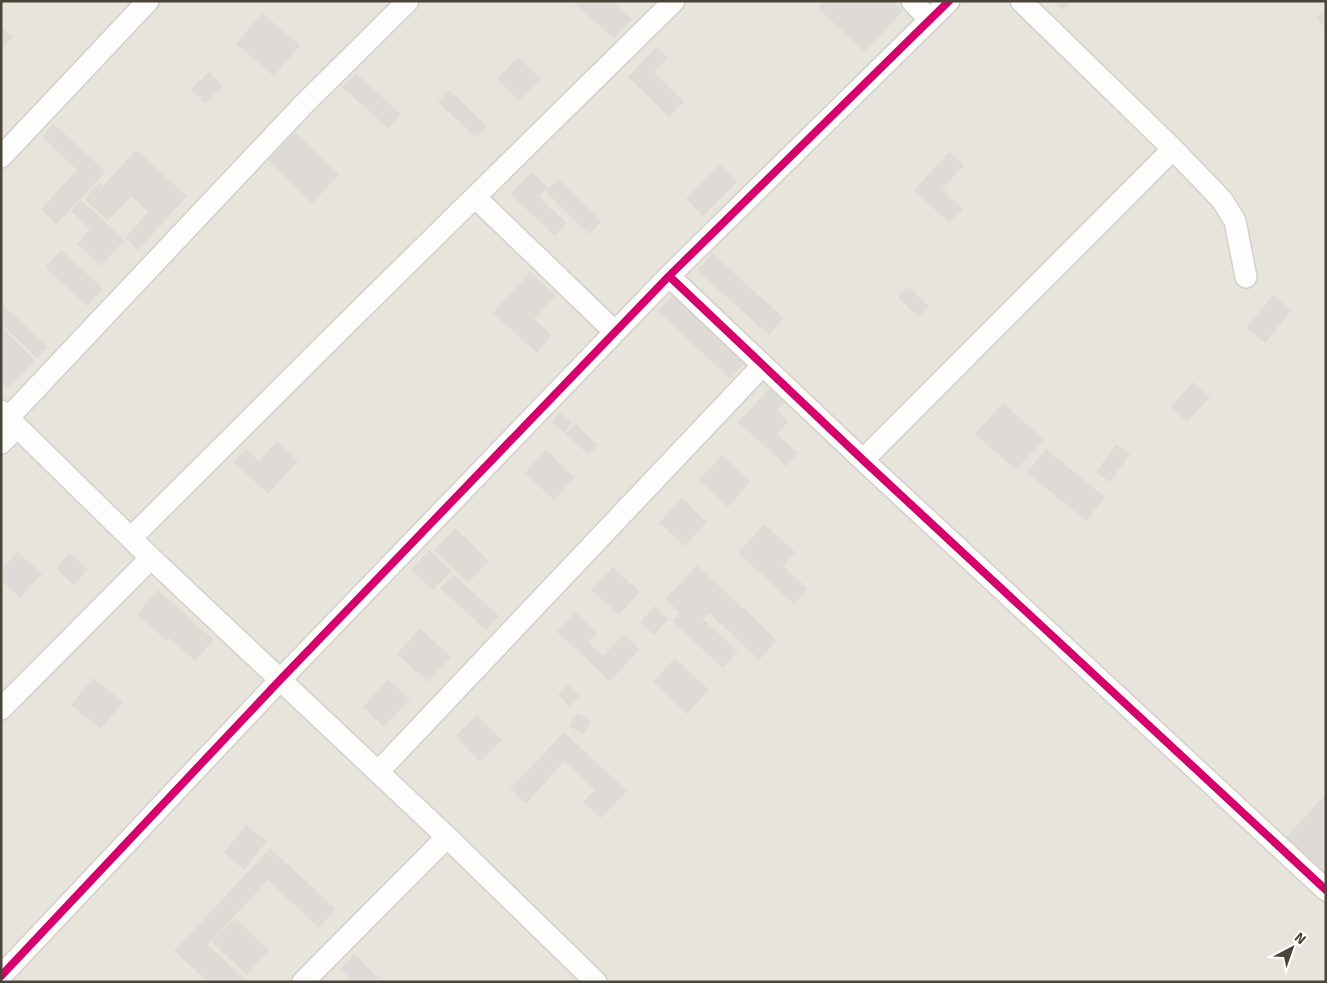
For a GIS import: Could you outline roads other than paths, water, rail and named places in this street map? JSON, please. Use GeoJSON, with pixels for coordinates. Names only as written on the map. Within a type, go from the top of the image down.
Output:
{"type":"FeatureCollection","features":[{"type":"Feature","properties":{"kind":"street"},"geometry":{"type":"LineString","coordinates":[[1,156],[148,1]]}},
{"type":"Feature","properties":{"kind":"street"},"geometry":{"type":"LineString","coordinates":[[1,443],[9,419],[304,104],[408,1]]}},
{"type":"Feature","properties":{"kind":"street"},"geometry":{"type":"LineString","coordinates":[[131,538],[674,1]]}},
{"type":"Feature","properties":{"kind":"street"},"geometry":{"type":"LineString","coordinates":[[912,1],[930,20]]}},
{"type":"Feature","properties":{"kind":"street"},"geometry":{"type":"LineString","coordinates":[[1,976],[280,680],[669,276],[949,1]]}},
{"type":"Feature","properties":{"kind":"street"},"geometry":{"type":"LineString","coordinates":[[1021,1],[1173,148],[1222,200],[1235,221],[1246,277]]}},
{"type":"Feature","properties":{"kind":"street"},"geometry":{"type":"LineString","coordinates":[[863,460],[1173,148]]}},
{"type":"Feature","properties":{"kind":"street"},"geometry":{"type":"LineString","coordinates":[[475,198],[615,332]]}},
{"type":"Feature","properties":{"kind":"street"},"geometry":{"type":"LineString","coordinates":[[669,276],[863,460],[1326,890]]}},
{"type":"Feature","properties":{"kind":"street"},"geometry":{"type":"LineString","coordinates":[[378,772],[763,365]]}},
{"type":"Feature","properties":{"kind":"street"},"geometry":{"type":"LineString","coordinates":[[9,419],[151,558],[447,836],[596,982]]}},
{"type":"Feature","properties":{"kind":"street"},"geometry":{"type":"LineString","coordinates":[[1,710],[151,558]]}},
{"type":"Feature","properties":{"kind":"street"},"geometry":{"type":"LineString","coordinates":[[303,982],[447,836]]}}]}
